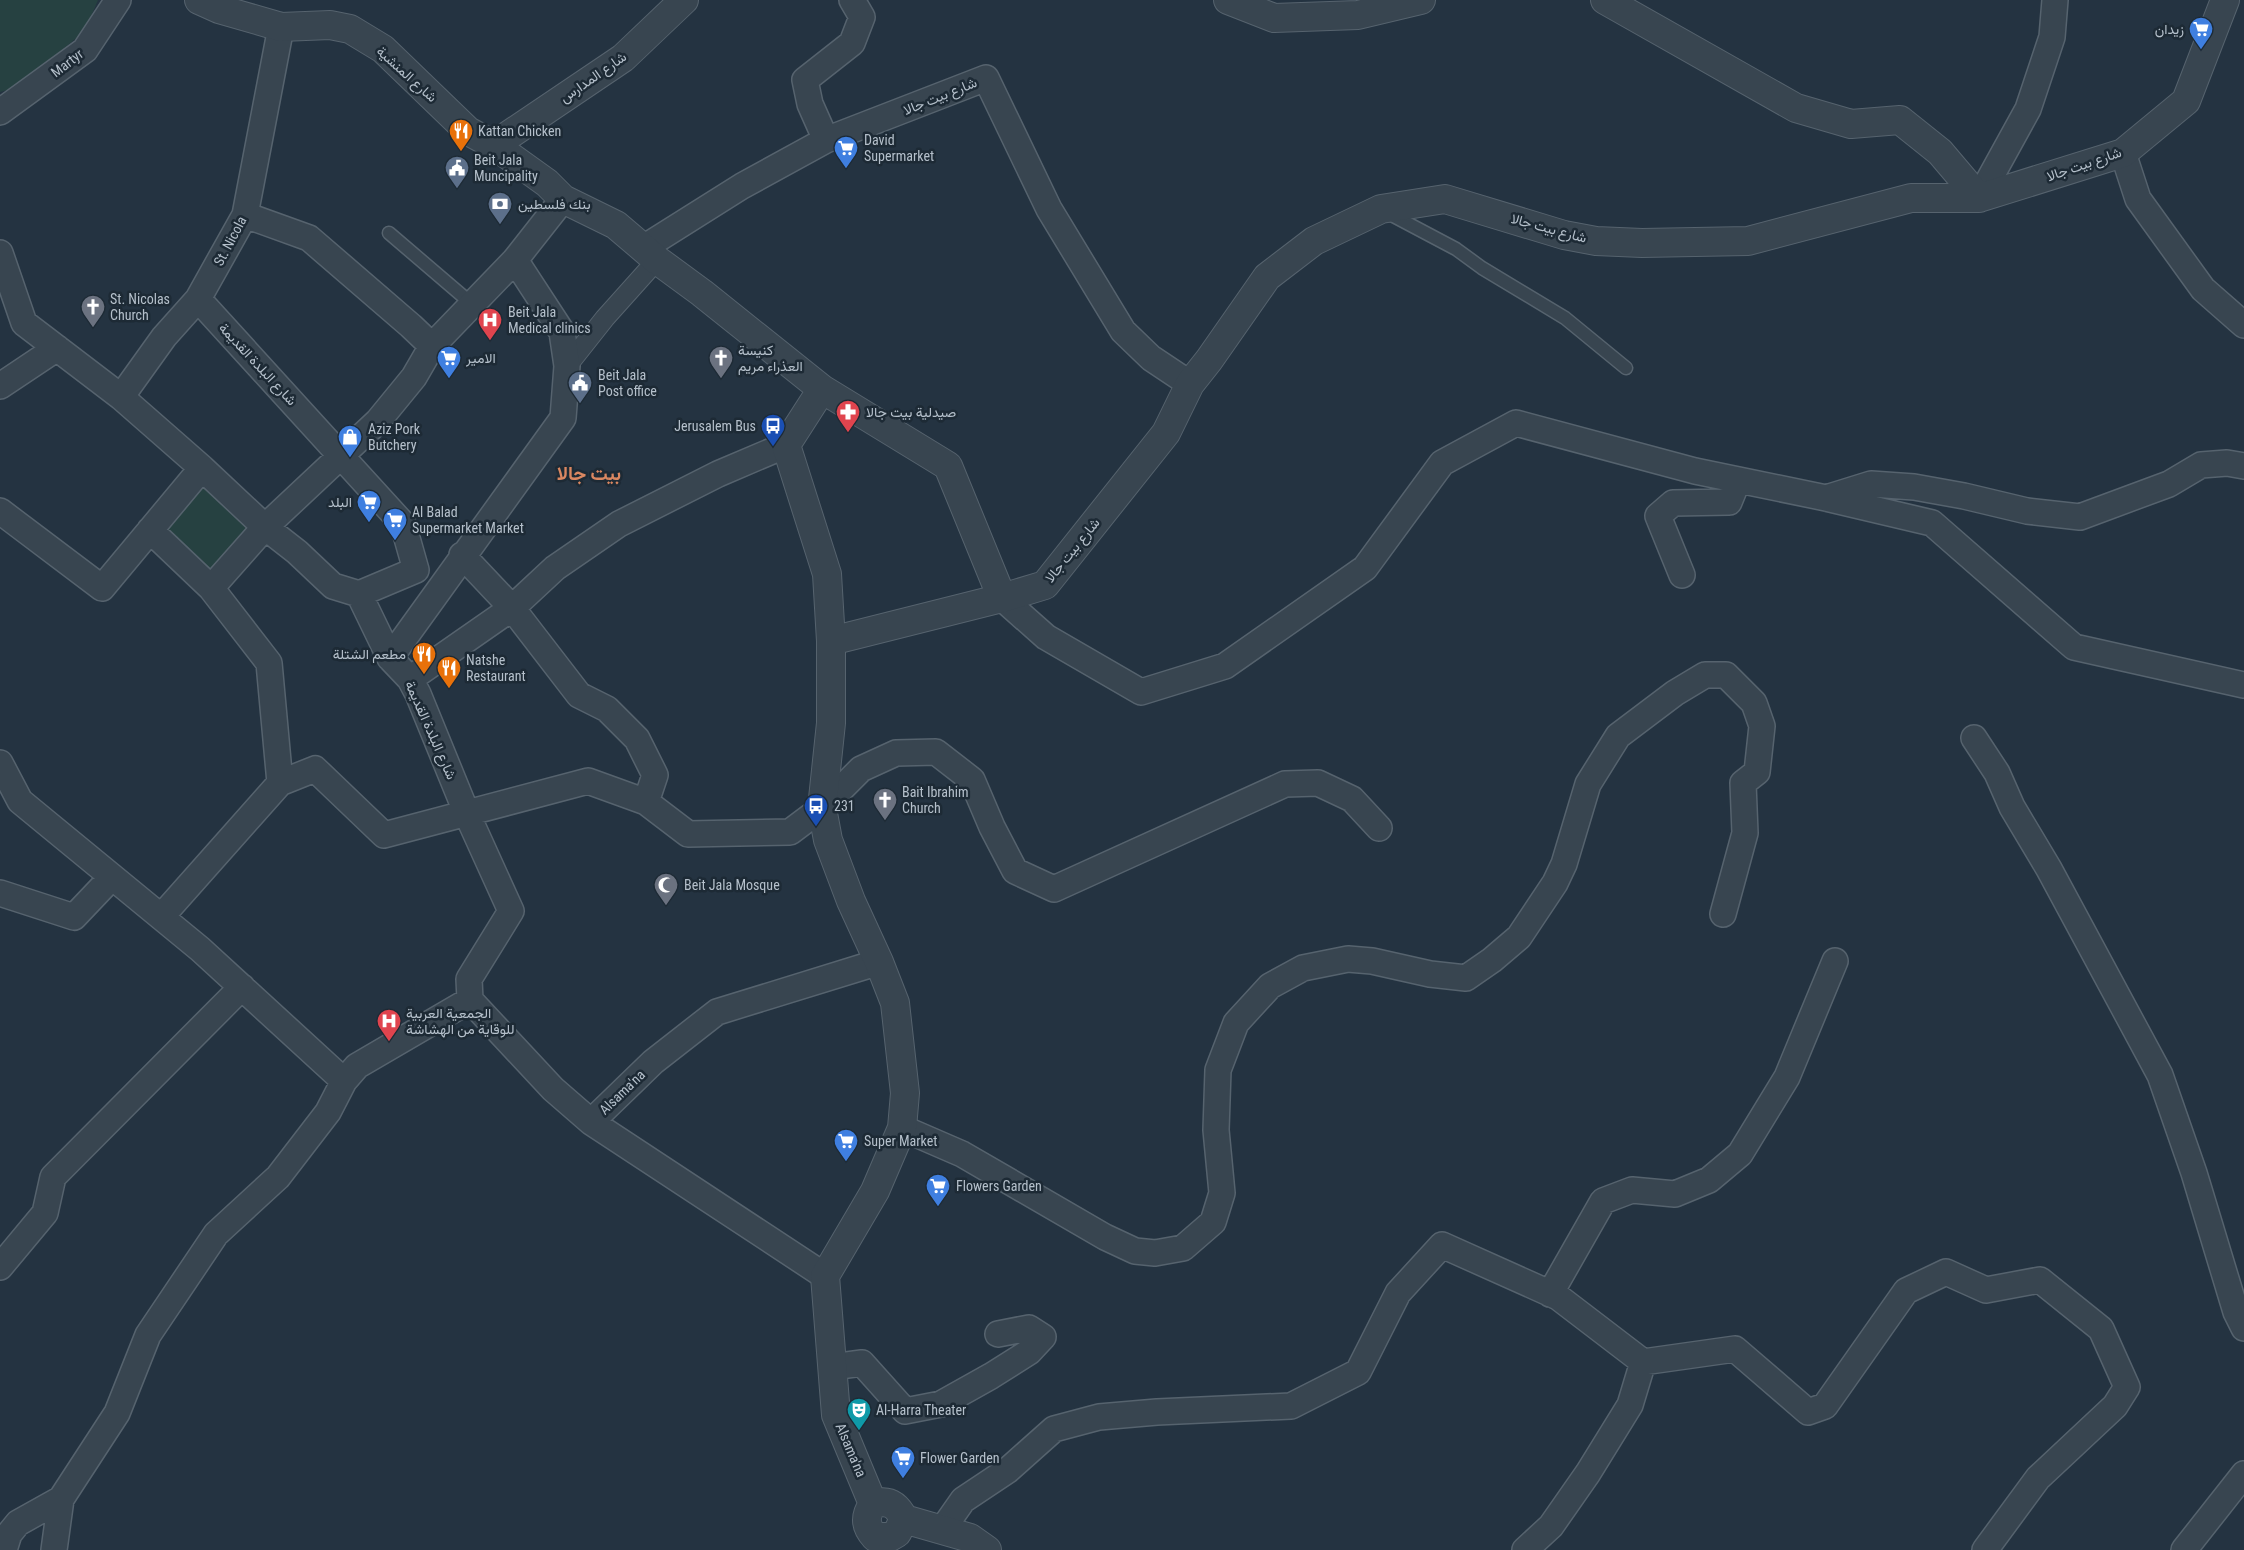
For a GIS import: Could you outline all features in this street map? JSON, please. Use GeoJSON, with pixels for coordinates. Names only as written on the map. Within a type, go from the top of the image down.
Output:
{"type":"FeatureCollection","features":[{"type":"Feature","properties":{"kind":"street","name":"Martyr"},"geometry":{"type":"LineString","coordinates":[[0,112],[85,50],[118,0]]}},
{"type":"Feature","properties":{"kind":"street","name":"شارع المنشية"},"geometry":{"type":"LineString","coordinates":[[199,0],[219,8],[281,26],[330,25],[350,29],[383,49],[468,131],[494,144],[547,182],[563,199],[616,225],[822,389],[948,466],[1002,598]]}},
{"type":"Feature","properties":{"kind":"street","name":"شارع المدارس"},"geometry":{"type":"LineString","coordinates":[[494,144],[623,58],[684,0]]}},
{"type":"Feature","properties":{"kind":"street"},"geometry":{"type":"LineString","coordinates":[[826,140],[810,104],[805,80],[852,43],[862,17],[852,0]]}},
{"type":"Feature","properties":{"kind":"street"},"geometry":{"type":"LineString","coordinates":[[1228,0],[1274,18],[1358,15],[1422,0]]}},
{"type":"Feature","properties":{"kind":"street"},"geometry":{"type":"LineString","coordinates":[[1605,0],[1796,108],[1850,124],[1900,120],[1940,152],[1979,198],[2028,109],[2052,37],[2055,0]]}},
{"type":"Feature","properties":{"kind":"street","name":"شارع بيت جالا"},"geometry":{"type":"LineString","coordinates":[[831,642],[1045,585],[1166,433],[1190,384],[1267,277],[1314,241],[1381,209],[1445,200],[1564,235],[1596,241],[1642,243],[1748,241],[1911,198],[1979,198],[2122,153],[2186,101],[2225,0]]}},
{"type":"Feature","properties":{"kind":"street","name":"St. Nicola"},"geometry":{"type":"LineString","coordinates":[[121,397],[164,337],[198,299],[245,215],[281,26]]}},
{"type":"Feature","properties":{"kind":"street","name":"شارع بيت جالا"},"geometry":{"type":"LineString","coordinates":[[651,254],[742,186],[826,140],[986,78],[1049,209],[1123,331],[1151,358],[1190,384]]}},
{"type":"Feature","properties":{"kind":"street"},"geometry":{"type":"LineString","coordinates":[[2122,153],[2138,199],[2203,290],[2244,325]]}},
{"type":"Feature","properties":{"kind":"street"},"geometry":{"type":"LineString","coordinates":[[211,588],[265,527],[378,421],[414,377],[432,346],[515,260],[563,199]]}},
{"type":"Feature","properties":{"kind":"street"},"geometry":{"type":"LineString","coordinates":[[245,215],[309,238],[432,346]]}},
{"type":"Feature","properties":{"kind":"street"},"geometry":{"type":"LineString","coordinates":[[0,253],[24,323],[121,397],[333,586],[359,594]]}},
{"type":"Feature","properties":{"kind":"street"},"geometry":{"type":"LineString","coordinates":[[567,366],[605,318],[651,254]]}},
{"type":"Feature","properties":{"kind":"street"},"geometry":{"type":"LineString","coordinates":[[390,658],[462,555],[563,418],[567,366],[562,332],[515,260]]}},
{"type":"Feature","properties":{"kind":"street","name":"شارع البلدة القديمة"},"geometry":{"type":"LineString","coordinates":[[198,299],[403,524],[416,570],[359,594],[390,658],[410,679],[466,814],[511,911],[469,979],[470,1000]]}},
{"type":"Feature","properties":{"kind":"street"},"geometry":{"type":"LineString","coordinates":[[0,386],[57,348]]}},
{"type":"Feature","properties":{"kind":"street"},"geometry":{"type":"LineString","coordinates":[[410,679],[512,608],[554,568],[619,524],[718,474],[786,445],[822,389]]}},
{"type":"Feature","properties":{"kind":"street"},"geometry":{"type":"LineString","coordinates":[[1002,598],[1046,637],[1141,692],[1225,666],[1365,568],[1442,463],[1516,423],[1695,472],[1826,498],[1932,523],[2074,647],[2244,686]]}},
{"type":"Feature","properties":{"kind":"street"},"geometry":{"type":"LineString","coordinates":[[786,445],[827,574],[831,642],[831,723],[822,808],[831,849],[851,901],[879,962],[894,1003],[905,1092],[902,1128],[875,1191],[825,1276]]}},
{"type":"Feature","properties":{"kind":"street"},"geometry":{"type":"LineString","coordinates":[[1826,498],[1871,484],[1914,487],[1964,496],[2027,511],[2080,517],[2139,497],[2170,484],[2201,465],[2227,463],[2244,466]]}},
{"type":"Feature","properties":{"kind":"street"},"geometry":{"type":"LineString","coordinates":[[0,511],[102,588],[202,468]]}},
{"type":"Feature","properties":{"kind":"street"},"geometry":{"type":"LineString","coordinates":[[1682,575],[1658,516],[1673,503],[1729,502],[1738,480]]}},
{"type":"Feature","properties":{"kind":"street"},"geometry":{"type":"LineString","coordinates":[[150,530],[211,588],[269,663],[280,783]]}},
{"type":"Feature","properties":{"kind":"street"},"geometry":{"type":"LineString","coordinates":[[462,555],[512,608],[579,695],[607,709],[637,739],[655,775],[646,802]]}},
{"type":"Feature","properties":{"kind":"street"},"geometry":{"type":"LineString","coordinates":[[902,1128],[962,1154],[1105,1237],[1135,1251],[1155,1253],[1183,1248],[1213,1222],[1222,1192],[1216,1130],[1218,1070],[1236,1023],[1270,986],[1303,968],[1348,959],[1372,961],[1430,974],[1466,978],[1492,960],[1519,936],[1555,883],[1564,864],[1588,784],[1618,736],[1675,693],[1705,675],[1726,675],[1754,703],[1762,726],[1757,772],[1743,783],[1746,833],[1724,914]]}},
{"type":"Feature","properties":{"kind":"street"},"geometry":{"type":"LineString","coordinates":[[1974,738],[1997,773],[2012,806],[2049,870],[2160,1075],[2194,1173],[2236,1312],[2244,1328]]}},
{"type":"Feature","properties":{"kind":"street"},"geometry":{"type":"LineString","coordinates":[[161,917],[280,783],[315,769],[384,835],[588,781],[646,802],[688,834],[790,832],[822,808],[860,769],[896,753],[936,752],[972,780],[992,827],[1015,871],[1054,889],[1285,784],[1318,784],[1352,799],[1378,828]]}},
{"type":"Feature","properties":{"kind":"street"},"geometry":{"type":"LineString","coordinates":[[0,763],[20,801],[200,948],[344,1081]]}},
{"type":"Feature","properties":{"kind":"street"},"geometry":{"type":"LineString","coordinates":[[0,893],[74,917],[112,877]]}},
{"type":"Feature","properties":{"kind":"street"},"geometry":{"type":"LineString","coordinates":[[1550,1294],[1602,1201],[1632,1190],[1675,1194],[1709,1180],[1740,1154],[1787,1077],[1835,960]]}},
{"type":"Feature","properties":{"kind":"street","name":"Alsama'na"},"geometry":{"type":"LineString","coordinates":[[879,962],[717,1012],[653,1062],[591,1122],[825,1276],[836,1415],[873,1504],[885,1501],[892,1503],[888,1539]]}},
{"type":"Feature","properties":{"kind":"street"},"geometry":{"type":"LineString","coordinates":[[0,1267],[45,1212],[53,1177],[242,987]]}},
{"type":"Feature","properties":{"kind":"street"},"geometry":{"type":"LineString","coordinates":[[54,1550],[61,1499],[117,1413],[148,1335],[216,1234],[278,1177],[328,1112],[344,1081],[357,1066],[470,1000],[553,1089],[591,1122]]}},
{"type":"Feature","properties":{"kind":"street"},"geometry":{"type":"LineString","coordinates":[[938,1529],[963,1500],[1008,1470],[1054,1429],[1099,1417],[1158,1412],[1291,1406],[1358,1372],[1398,1293],[1442,1245],[1558,1297],[1643,1362],[1735,1349],[1808,1412],[1826,1406],[1906,1291],[1946,1272],[1986,1290],[2040,1280],[2101,1329],[2127,1387],[2115,1406],[2038,1478],[1985,1550]]}},
{"type":"Feature","properties":{"kind":"street"},"geometry":{"type":"LineString","coordinates":[[832,1367],[862,1363],[905,1411],[940,1404],[991,1376],[1028,1352],[1043,1337],[1029,1328],[998,1334]]}},
{"type":"Feature","properties":{"kind":"street"},"geometry":{"type":"LineString","coordinates":[[1525,1550],[1551,1526],[1588,1473],[1630,1405],[1643,1362]]}},
{"type":"Feature","properties":{"kind":"street"},"geometry":{"type":"LineString","coordinates":[[2184,1550],[2244,1474]]}},
{"type":"Feature","properties":{"kind":"street"},"geometry":{"type":"LineString","coordinates":[[4,1550],[9,1534],[18,1523],[61,1499]]}},
{"type":"Feature","properties":{"kind":"street"},"geometry":{"type":"LineString","coordinates":[[888,1539],[938,1529],[970,1538],[987,1550]]}},
{"type":"Feature","properties":{"kind":"lane"},"geometry":{"type":"LineString","coordinates":[[1381,209],[1456,249],[1482,268],[1565,318],[1626,368]]}},
{"type":"Feature","properties":{"kind":"lane"},"geometry":{"type":"LineString","coordinates":[[389,233],[472,304]]}},
{"type":"Feature","properties":{"kind":"green space"},"geometry":{"type":"Polygon","coordinates":[[[0,0],[98,0],[85,31],[16,88],[0,92],[0,0]]]}},
{"type":"Feature","properties":{"kind":"green space"},"geometry":{"type":"Polygon","coordinates":[[[202,468],[265,527],[211,588],[150,530],[202,468]]]}},
{"type":"Feature","properties":{"kind":"place","name":"زيدان"},"geometry":{"type":"Point","coordinates":[2201,50]}},
{"type":"Feature","properties":{"kind":"place","name":"Kattan Chicken"},"geometry":{"type":"Point","coordinates":[461,152]}},
{"type":"Feature","properties":{"kind":"place","name":"David Supermarket"},"geometry":{"type":"Point","coordinates":[846,169]}},
{"type":"Feature","properties":{"kind":"place","name":"Beit Jala Muncipality"},"geometry":{"type":"Point","coordinates":[457,189]}},
{"type":"Feature","properties":{"kind":"place","name":"بنك فلسطين"},"geometry":{"type":"Point","coordinates":[500,225]}},
{"type":"Feature","properties":{"kind":"place","name":"St. Nicolas Church"},"geometry":{"type":"Point","coordinates":[93,328]}},
{"type":"Feature","properties":{"kind":"place","name":"Beit Jala Medical clinics"},"geometry":{"type":"Point","coordinates":[490,341]}},
{"type":"Feature","properties":{"kind":"place","name":"الامير"},"geometry":{"type":"Point","coordinates":[449,379]}},
{"type":"Feature","properties":{"kind":"place","name":"كنيسة العذراء مريم"},"geometry":{"type":"Point","coordinates":[721,379]}},
{"type":"Feature","properties":{"kind":"place","name":"Beit Jala Post office"},"geometry":{"type":"Point","coordinates":[580,404]}},
{"type":"Feature","properties":{"kind":"place","name":"صيدلية بيت جالا"},"geometry":{"type":"Point","coordinates":[848,433]}},
{"type":"Feature","properties":{"kind":"place","name":"Jerusalem Bus"},"geometry":{"type":"Point","coordinates":[773,447]}},
{"type":"Feature","properties":{"kind":"place","name":"Aziz Pork Butchery"},"geometry":{"type":"Point","coordinates":[350,458]}},
{"type":"Feature","properties":{"kind":"place","name":"البلد"},"geometry":{"type":"Point","coordinates":[369,523]}},
{"type":"Feature","properties":{"kind":"place","name":"Al Balad Supermarket Market"},"geometry":{"type":"Point","coordinates":[395,541]}},
{"type":"Feature","properties":{"kind":"place","name":"مطعم الشتلة"},"geometry":{"type":"Point","coordinates":[424,675]}},
{"type":"Feature","properties":{"kind":"place","name":"Natshe Restaurant"},"geometry":{"type":"Point","coordinates":[449,689]}},
{"type":"Feature","properties":{"kind":"place","name":"Bait Ibrahim Church"},"geometry":{"type":"Point","coordinates":[885,821]}},
{"type":"Feature","properties":{"kind":"place","name":"231"},"geometry":{"type":"Point","coordinates":[816,827]}},
{"type":"Feature","properties":{"kind":"place","name":"Beit Jala Mosque"},"geometry":{"type":"Point","coordinates":[666,906]}},
{"type":"Feature","properties":{"kind":"place","name":"الجمعية العربية للوقاية من الهشاشة"},"geometry":{"type":"Point","coordinates":[389,1042]}},
{"type":"Feature","properties":{"kind":"place","name":"Super Market"},"geometry":{"type":"Point","coordinates":[846,1162]}},
{"type":"Feature","properties":{"kind":"place","name":"Flowers Garden"},"geometry":{"type":"Point","coordinates":[938,1207]}},
{"type":"Feature","properties":{"kind":"place","name":"Al-Harra Theater"},"geometry":{"type":"Point","coordinates":[859,1431]}},
{"type":"Feature","properties":{"kind":"place","name":"Flower Garden"},"geometry":{"type":"Point","coordinates":[903,1479]}},
{"type":"Feature","properties":{"kind":"district","name":"بيت جالا"},"geometry":{"type":"Point","coordinates":[589,473]}}]}
